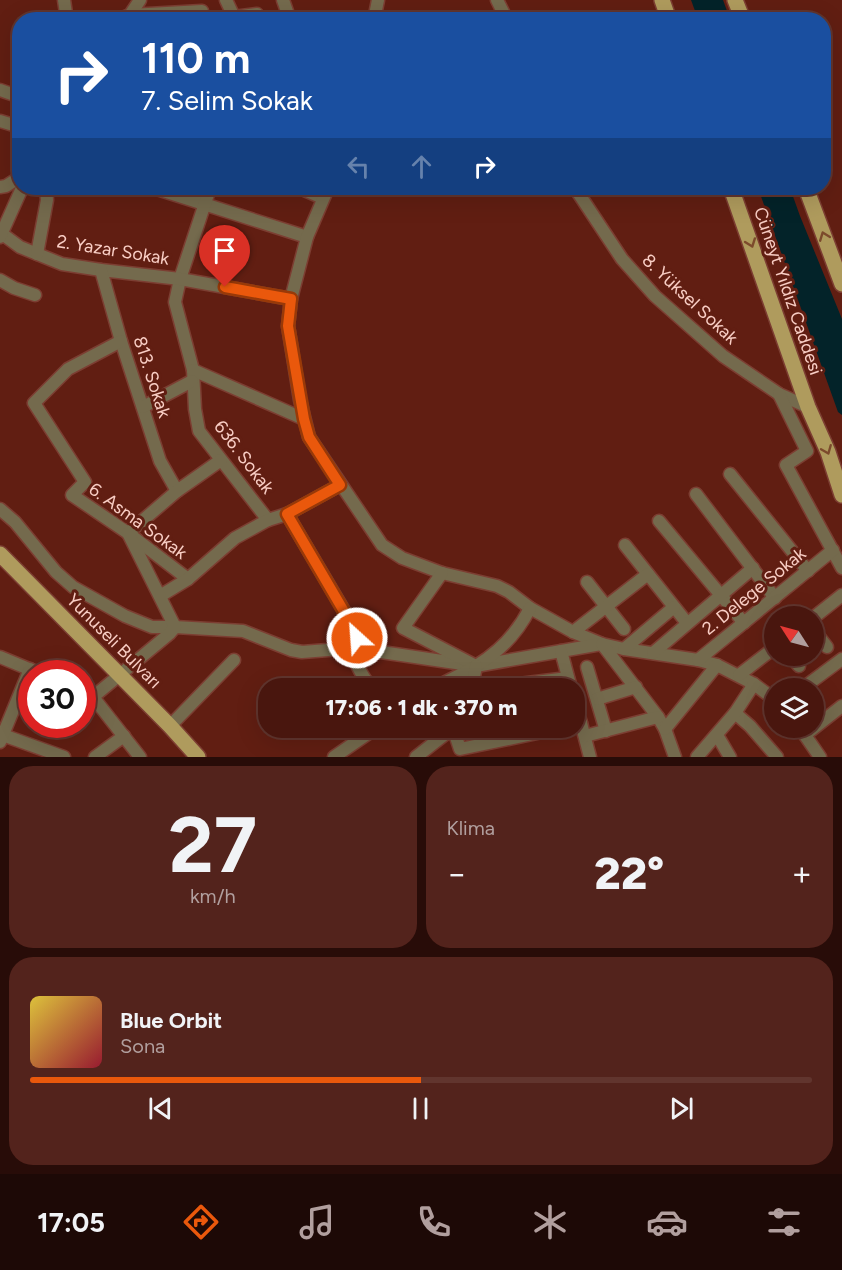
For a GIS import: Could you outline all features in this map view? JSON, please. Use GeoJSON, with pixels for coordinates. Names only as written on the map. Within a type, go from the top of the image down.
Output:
{"type":"FeatureCollection","features":[{"type":"Feature","properties":{"kind":"main road","name":"Cüneyt Yıldız Caddesi"},"geometry":{"type":"LineString","coordinates":[[733,195],[808,407],[828,452],[842,495]]}},
{"type":"Feature","properties":{"kind":"main road"},"geometry":{"type":"LineString","coordinates":[[809,195],[842,284]]}},
{"type":"Feature","properties":{"kind":"main road","name":"Yunuseli Bulvarı"},"geometry":{"type":"LineString","coordinates":[[0,554],[198,757]]}},
{"type":"Feature","properties":{"kind":"street"},"geometry":{"type":"LineString","coordinates":[[184,12],[202,11]]}},
{"type":"Feature","properties":{"kind":"street"},"geometry":{"type":"LineString","coordinates":[[1,235],[19,195]]}},
{"type":"Feature","properties":{"kind":"street","name":"2. Yazar Sokak"},"geometry":{"type":"LineString","coordinates":[[37,254],[47,195]]}},
{"type":"Feature","properties":{"kind":"street"},"geometry":{"type":"LineString","coordinates":[[176,195],[307,237]]}},
{"type":"Feature","properties":{"kind":"street","name":"636. Sokak"},"geometry":{"type":"LineString","coordinates":[[207,195],[180,279],[175,302],[193,375],[199,431],[268,520]]}},
{"type":"Feature","properties":{"kind":"street"},"geometry":{"type":"LineString","coordinates":[[324,195],[307,237],[291,299],[288,326],[309,437],[382,545],[402,558],[441,573],[497,586],[573,632],[603,644],[717,665],[739,675],[764,692]]}},
{"type":"Feature","properties":{"kind":"street","name":"8. Yüksel Sokak"},"geometry":{"type":"LineString","coordinates":[[581,195],[622,259],[655,296],[723,356],[779,394],[808,407]]}},
{"type":"Feature","properties":{"kind":"street","name":"2. Yazar Sokak"},"geometry":{"type":"LineString","coordinates":[[1,235],[20,247],[62,264],[180,279],[291,299]]}},
{"type":"Feature","properties":{"kind":"street","name":"813. Sokak"},"geometry":{"type":"LineString","coordinates":[[101,270],[121,341],[160,461],[177,491]]}},
{"type":"Feature","properties":{"kind":"street"},"geometry":{"type":"LineString","coordinates":[[0,280],[14,288],[35,295]]}},
{"type":"Feature","properties":{"kind":"street","name":"6. Asma Sokak"},"geometry":{"type":"LineString","coordinates":[[121,341],[68,369],[34,403],[85,482],[72,495],[128,533],[188,579]]}},
{"type":"Feature","properties":{"kind":"street"},"geometry":{"type":"LineString","coordinates":[[143,407],[193,375],[304,419]]}},
{"type":"Feature","properties":{"kind":"street"},"geometry":{"type":"LineString","coordinates":[[779,394],[807,451],[786,465],[842,568]]}},
{"type":"Feature","properties":{"kind":"street"},"geometry":{"type":"LineString","coordinates":[[175,627],[128,533],[177,491],[221,460]]}},
{"type":"Feature","properties":{"kind":"street"},"geometry":{"type":"LineString","coordinates":[[730,474],[808,571]]}},
{"type":"Feature","properties":{"kind":"street"},"geometry":{"type":"LineString","coordinates":[[160,596],[188,579],[235,538],[268,520],[287,514],[340,485]]}},
{"type":"Feature","properties":{"kind":"street"},"geometry":{"type":"LineString","coordinates":[[696,494],[775,598]]}},
{"type":"Feature","properties":{"kind":"street"},"geometry":{"type":"LineString","coordinates":[[0,509],[15,522],[56,572],[73,587],[125,616],[152,627],[243,631],[291,650],[302,652],[354,648],[476,666],[603,644]]}},
{"type":"Feature","properties":{"kind":"street"},"geometry":{"type":"LineString","coordinates":[[287,514],[349,620],[357,638],[353,657],[364,678]]}},
{"type":"Feature","properties":{"kind":"street"},"geometry":{"type":"LineString","coordinates":[[659,521],[744,622]]}},
{"type":"Feature","properties":{"kind":"street"},"geometry":{"type":"LineString","coordinates":[[626,545],[687,623]]}},
{"type":"Feature","properties":{"kind":"street","name":"2. Delege Sokak"},"geometry":{"type":"LineString","coordinates":[[698,660],[833,550]]}},
{"type":"Feature","properties":{"kind":"street"},"geometry":{"type":"LineString","coordinates":[[653,652],[753,568]]}},
{"type":"Feature","properties":{"kind":"street"},"geometry":{"type":"LineString","coordinates":[[441,573],[403,627],[476,666]]}},
{"type":"Feature","properties":{"kind":"street"},"geometry":{"type":"LineString","coordinates":[[573,632],[648,574]]}},
{"type":"Feature","properties":{"kind":"street"},"geometry":{"type":"LineString","coordinates":[[587,582],[624,629]]}},
{"type":"Feature","properties":{"kind":"street"},"geometry":{"type":"LineString","coordinates":[[824,609],[842,595]]}},
{"type":"Feature","properties":{"kind":"street"},"geometry":{"type":"LineString","coordinates":[[624,649],[674,607]]}},
{"type":"Feature","properties":{"kind":"street"},"geometry":{"type":"LineString","coordinates":[[454,678],[476,666],[497,650],[524,621],[530,608]]}},
{"type":"Feature","properties":{"kind":"street"},"geometry":{"type":"LineString","coordinates":[[96,690],[120,676],[175,627]]}},
{"type":"Feature","properties":{"kind":"street"},"geometry":{"type":"LineString","coordinates":[[824,643],[827,647]]}},
{"type":"Feature","properties":{"kind":"street"},"geometry":{"type":"LineString","coordinates":[[603,644],[658,717],[675,757]]}},
{"type":"Feature","properties":{"kind":"street"},"geometry":{"type":"LineString","coordinates":[[561,651],[569,678]]}},
{"type":"Feature","properties":{"kind":"street"},"geometry":{"type":"LineString","coordinates":[[739,675],[764,656]]}},
{"type":"Feature","properties":{"kind":"street"},"geometry":{"type":"LineString","coordinates":[[0,657],[18,664]]}},
{"type":"Feature","properties":{"kind":"street"},"geometry":{"type":"LineString","coordinates":[[816,678],[842,659]]}},
{"type":"Feature","properties":{"kind":"street"},"geometry":{"type":"LineString","coordinates":[[170,726],[234,660]]}},
{"type":"Feature","properties":{"kind":"street"},"geometry":{"type":"LineString","coordinates":[[665,729],[717,665]]}},
{"type":"Feature","properties":{"kind":"street"},"geometry":{"type":"LineString","coordinates":[[474,678],[476,666]]}},
{"type":"Feature","properties":{"kind":"street"},"geometry":{"type":"LineString","coordinates":[[587,667],[606,731]]}},
{"type":"Feature","properties":{"kind":"street"},"geometry":{"type":"LineString","coordinates":[[697,757],[735,713],[754,684]]}},
{"type":"Feature","properties":{"kind":"street"},"geometry":{"type":"LineString","coordinates":[[597,699],[636,687]]}},
{"type":"Feature","properties":{"kind":"street"},"geometry":{"type":"LineString","coordinates":[[96,703],[140,757]]}},
{"type":"Feature","properties":{"kind":"street"},"geometry":{"type":"LineString","coordinates":[[18,704],[1,737],[64,757]]}},
{"type":"Feature","properties":{"kind":"street"},"geometry":{"type":"LineString","coordinates":[[824,717],[842,706]]}},
{"type":"Feature","properties":{"kind":"street"},"geometry":{"type":"LineString","coordinates":[[735,713],[750,726],[777,757]]}},
{"type":"Feature","properties":{"kind":"street"},"geometry":{"type":"LineString","coordinates":[[590,757],[585,736],[658,717]]}},
{"type":"Feature","properties":{"kind":"street"},"geometry":{"type":"LineString","coordinates":[[717,735],[730,757]]}},
{"type":"Feature","properties":{"kind":"street"},"geometry":{"type":"LineString","coordinates":[[95,757],[124,736]]}},
{"type":"Feature","properties":{"kind":"street"},"geometry":{"type":"LineString","coordinates":[[334,757],[351,752],[366,738]]}},
{"type":"Feature","properties":{"kind":"street"},"geometry":{"type":"LineString","coordinates":[[416,757],[441,738]]}},
{"type":"Feature","properties":{"kind":"street"},"geometry":{"type":"LineString","coordinates":[[457,738],[461,753],[521,738]]}},
{"type":"Feature","properties":{"kind":"street"},"geometry":{"type":"LineString","coordinates":[[807,738],[820,757]]}},
{"type":"Feature","properties":{"kind":"water"},"geometry":{"type":"Polygon","coordinates":[[[691,0],[723,0],[727,12],[695,12],[691,0]]]}},
{"type":"Feature","properties":{"kind":"water"},"geometry":{"type":"Polygon","coordinates":[[[760,195],[792,195],[842,319],[842,415],[838,412],[760,195]]]}},
{"type":"Feature","properties":{"kind":"route"},"geometry":{"type":"LineString","coordinates":[[225,287],[291,299],[288,326],[304,419],[309,437],[340,485],[287,514],[349,620],[357,638]]}}]}
